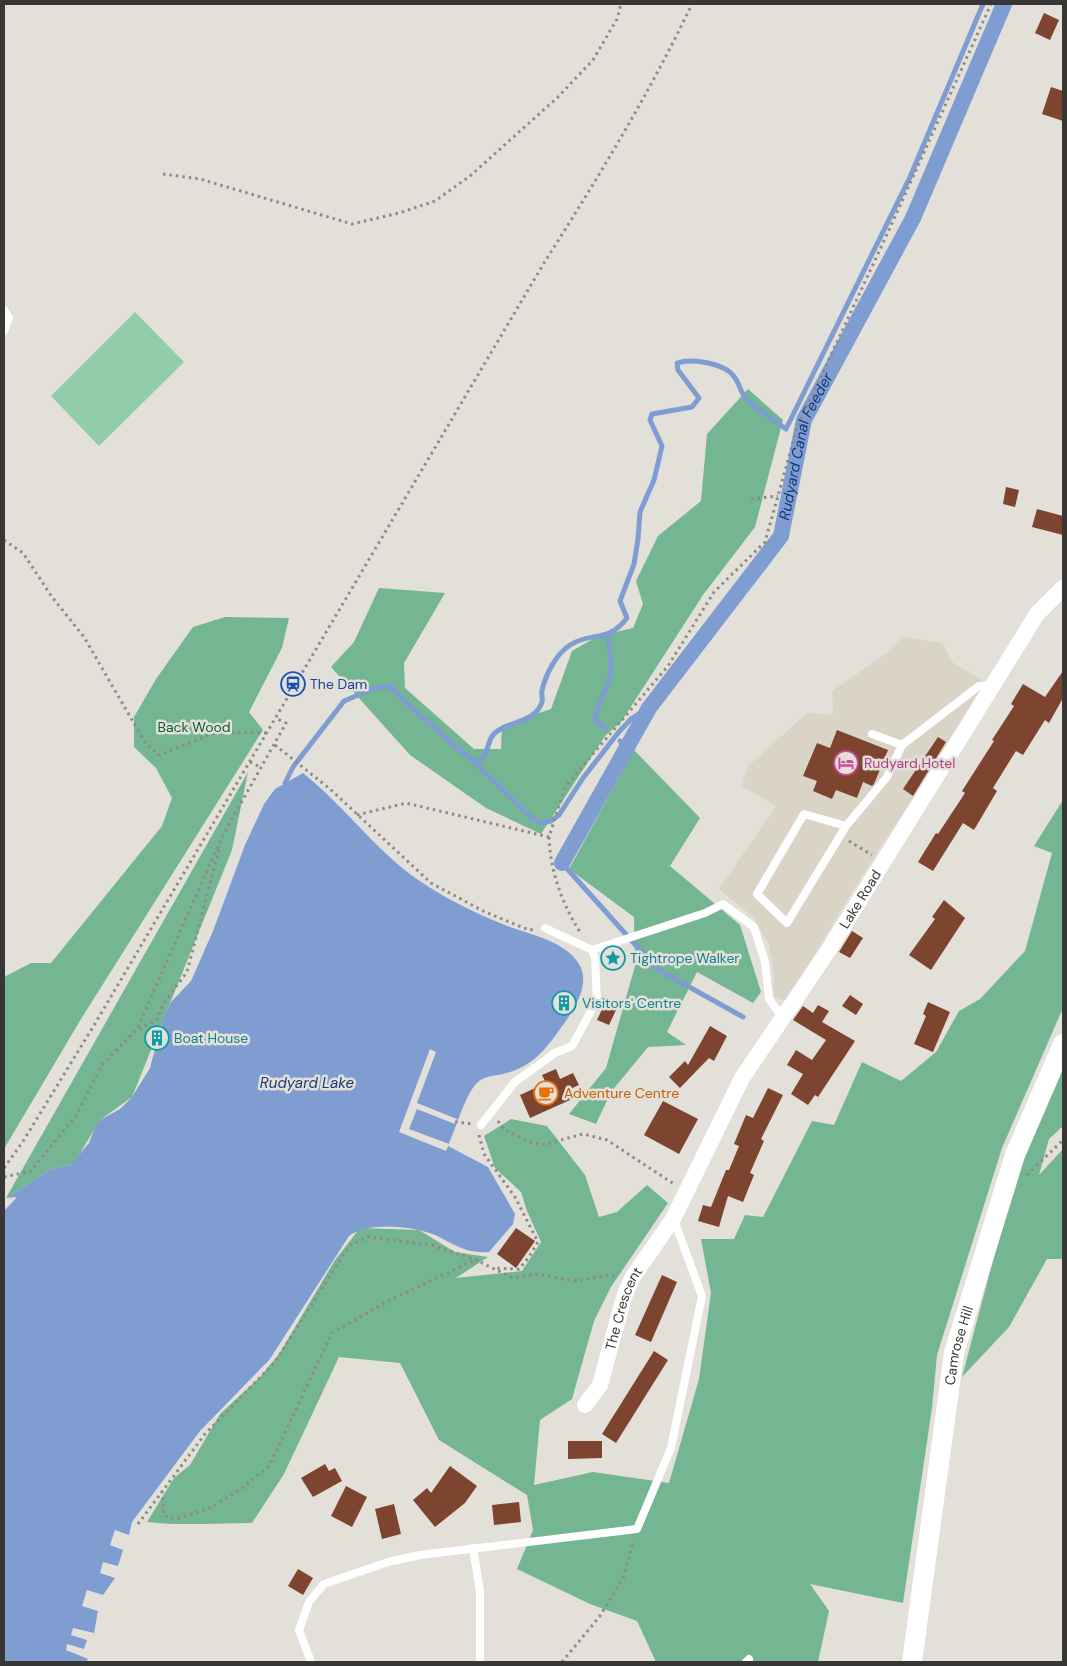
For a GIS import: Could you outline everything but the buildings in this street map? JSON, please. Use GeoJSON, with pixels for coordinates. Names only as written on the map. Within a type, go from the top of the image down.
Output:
{"type":"FeatureCollection","features":[{"type":"Feature","properties":{"kind":"street","name":"Lake Road"},"geometry":{"type":"LineString","coordinates":[[673,1219],[685,1191],[742,1078],[828,951],[1037,614],[1063,588]]}},
{"type":"Feature","properties":{"kind":"street","name":"Camrose Hill"},"geometry":{"type":"LineString","coordinates":[[912,1662],[954,1353],[1016,1155],[1063,1044]]}},
{"type":"Feature","properties":{"kind":"street","name":"The Crescent"},"geometry":{"type":"LineString","coordinates":[[585,1405],[600,1384],[624,1297],[632,1278],[673,1219]]}},
{"type":"Feature","properties":{"kind":"lane"},"geometry":{"type":"LineString","coordinates":[[4,310],[8,318],[4,331]]}},
{"type":"Feature","properties":{"kind":"lane"},"geometry":{"type":"LineString","coordinates":[[846,826],[804,814],[757,894],[787,923],[846,826],[887,777],[902,745],[979,686],[993,685]]}},
{"type":"Feature","properties":{"kind":"lane"},"geometry":{"type":"LineString","coordinates":[[872,734],[902,745]]}},
{"type":"Feature","properties":{"kind":"lane"},"geometry":{"type":"LineString","coordinates":[[545,928],[592,950],[704,913],[723,904],[754,927],[764,962],[769,999],[782,1017]]}},
{"type":"Feature","properties":{"kind":"lane"},"geometry":{"type":"LineString","coordinates":[[481,1125],[515,1082],[555,1053],[572,1046],[597,1000],[595,958],[592,950]]}},
{"type":"Feature","properties":{"kind":"lane"},"geometry":{"type":"LineString","coordinates":[[310,1662],[299,1630],[309,1602],[324,1584],[388,1562],[473,1548],[637,1529],[671,1448],[702,1296],[673,1219]]}},
{"type":"Feature","properties":{"kind":"lane"},"geometry":{"type":"LineString","coordinates":[[473,1548],[480,1591],[480,1662]]}},
{"type":"Feature","properties":{"kind":"path"},"geometry":{"type":"LineString","coordinates":[[163,174],[200,179],[352,224],[399,213],[435,201],[470,176],[557,98],[593,60],[617,19],[621,4]]}},
{"type":"Feature","properties":{"kind":"path"},"geometry":{"type":"LineString","coordinates":[[4,1168],[22,1143],[93,1027],[539,272],[606,165],[660,71],[692,4]]}},
{"type":"Feature","properties":{"kind":"path"},"geometry":{"type":"LineString","coordinates":[[592,950],[577,928],[562,896],[549,861],[548,837],[565,787],[668,666],[714,592],[765,542],[797,428],[991,4]]}},
{"type":"Feature","properties":{"kind":"path"},"geometry":{"type":"LineString","coordinates":[[751,499],[778,496]]}},
{"type":"Feature","properties":{"kind":"path"},"geometry":{"type":"LineString","coordinates":[[4,540],[23,553],[52,597],[84,637],[146,744],[159,755],[217,732],[267,733]]}},
{"type":"Feature","properties":{"kind":"path"},"geometry":{"type":"LineString","coordinates":[[4,1177],[32,1171],[77,1114],[102,1065],[137,1029],[223,835],[286,723],[276,718]]}},
{"type":"Feature","properties":{"kind":"path"},"geometry":{"type":"LineString","coordinates":[[274,745],[318,778],[431,883],[486,912],[529,930],[545,928]]}},
{"type":"Feature","properties":{"kind":"path"},"geometry":{"type":"LineString","coordinates":[[250,762],[260,767]]}},
{"type":"Feature","properties":{"kind":"path"},"geometry":{"type":"LineString","coordinates":[[357,815],[406,803],[548,837]]}},
{"type":"Feature","properties":{"kind":"path"},"geometry":{"type":"LineString","coordinates":[[137,1029],[157,1020],[163,1004],[187,972],[223,835]]}},
{"type":"Feature","properties":{"kind":"path"},"geometry":{"type":"LineString","coordinates":[[840,836],[883,862]]}},
{"type":"Feature","properties":{"kind":"path"},"geometry":{"type":"LineString","coordinates":[[493,1112],[503,1129],[530,1142],[543,1145],[582,1134],[607,1140],[685,1191]]}},
{"type":"Feature","properties":{"kind":"path"},"geometry":{"type":"LineString","coordinates":[[455,1122],[468,1123]]}},
{"type":"Feature","properties":{"kind":"path"},"geometry":{"type":"LineString","coordinates":[[481,1125],[478,1133],[484,1154],[515,1197],[538,1242],[530,1257],[519,1268],[493,1268]]}},
{"type":"Feature","properties":{"kind":"path"},"geometry":{"type":"LineString","coordinates":[[1022,1181],[1063,1140]]}},
{"type":"Feature","properties":{"kind":"path"},"geometry":{"type":"LineString","coordinates":[[138,1524],[205,1434],[275,1362],[349,1246],[368,1237],[432,1245],[476,1260],[513,1278],[535,1274],[576,1281],[609,1274],[632,1278]]}},
{"type":"Feature","properties":{"kind":"path"},"geometry":{"type":"LineString","coordinates":[[162,1491],[164,1516],[176,1519],[210,1508],[241,1489],[269,1466],[332,1333],[392,1299],[476,1260]]}},
{"type":"Feature","properties":{"kind":"path"},"geometry":{"type":"LineString","coordinates":[[562,1662],[600,1616],[623,1578],[637,1529]]}},
{"type":"Feature","properties":{"kind":"shaded area"},"geometry":{"type":"Polygon","coordinates":[[[904,637],[942,643],[952,662],[982,680],[980,695],[862,876],[786,1001],[775,998],[773,990],[774,973],[769,945],[753,917],[719,889],[776,806],[742,786],[748,766],[807,713],[833,715],[832,691],[891,650],[904,637]]]}},
{"type":"Feature","properties":{"kind":"green space"},"geometry":{"type":"Polygon","coordinates":[[[135,312],[184,362],[99,446],[51,396],[135,312]]]}},
{"type":"Feature","properties":{"kind":"green space"},"geometry":{"type":"Polygon","coordinates":[[[748,389],[783,420],[755,527],[703,595],[621,722],[605,736],[541,834],[486,808],[410,755],[331,667],[354,642],[379,588],[445,593],[404,663],[405,688],[474,749],[501,749],[502,725],[551,709],[572,651],[598,636],[633,628],[643,604],[636,581],[658,536],[701,501],[707,434],[748,389]]]}},
{"type":"Feature","properties":{"kind":"green space","name":"Back Wood"},"geometry":{"type":"Polygon","coordinates":[[[225,617],[289,618],[282,648],[249,712],[263,730],[81,1019],[4,1149],[4,977],[31,963],[51,963],[162,826],[172,798],[156,768],[134,747],[134,717],[156,679],[193,627],[225,617]]]}},
{"type":"Feature","properties":{"kind":"green space"},"geometry":{"type":"Polygon","coordinates":[[[634,750],[700,818],[670,866],[740,925],[761,992],[753,1003],[697,972],[667,1032],[686,1045],[648,1047],[611,1092],[596,1124],[569,1114],[606,1068],[635,966],[634,917],[569,869],[634,750]]]}},
{"type":"Feature","properties":{"kind":"green space"},"geometry":{"type":"Polygon","coordinates":[[[248,772],[232,850],[132,1097],[100,1120],[79,1155],[70,1165],[51,1169],[6,1198],[248,772]]]}},
{"type":"Feature","properties":{"kind":"green space"},"geometry":{"type":"Polygon","coordinates":[[[1063,800],[1063,1008],[1002,1148],[937,1355],[932,1408],[903,1603],[810,1584],[829,1611],[818,1662],[656,1662],[637,1621],[590,1604],[517,1569],[533,1530],[527,1495],[439,1440],[400,1363],[339,1357],[284,1474],[252,1523],[186,1524],[147,1522],[174,1478],[190,1465],[220,1414],[260,1377],[279,1354],[335,1260],[360,1228],[419,1230],[455,1252],[488,1257],[456,1278],[522,1271],[541,1242],[521,1192],[495,1168],[484,1136],[511,1119],[547,1126],[585,1175],[599,1217],[617,1212],[647,1185],[668,1203],[611,1287],[594,1321],[572,1399],[540,1420],[534,1485],[593,1472],[669,1483],[699,1379],[711,1293],[701,1239],[734,1239],[745,1215],[763,1217],[812,1121],[834,1125],[862,1062],[901,1081],[936,1052],[959,1011],[980,999],[1025,951],[1052,853],[1034,846],[1063,800]]]}},
{"type":"Feature","properties":{"kind":"green space"},"geometry":{"type":"Polygon","coordinates":[[[1063,1063],[1063,1126],[1049,1139],[1039,1175],[1063,1149],[1063,1259],[1047,1259],[1009,1327],[962,1377],[1021,1155],[1063,1063]]]}},
{"type":"Feature","properties":{"kind":"water","name":"Rudyard Lake"},"geometry":{"type":"Polygon","coordinates":[[[303,773],[395,862],[412,875],[437,892],[473,911],[554,943],[564,949],[579,964],[582,972],[582,990],[575,1007],[565,1022],[542,1052],[529,1063],[513,1071],[486,1077],[478,1082],[469,1094],[448,1146],[488,1167],[515,1214],[513,1224],[489,1252],[467,1250],[435,1235],[404,1227],[368,1228],[357,1231],[349,1236],[270,1359],[200,1431],[132,1522],[129,1535],[115,1530],[110,1545],[123,1550],[118,1566],[103,1562],[100,1573],[115,1578],[103,1595],[87,1590],[82,1606],[98,1611],[94,1633],[73,1628],[71,1635],[87,1640],[84,1649],[67,1644],[66,1650],[88,1659],[86,1662],[4,1662],[4,1211],[17,1197],[6,1198],[51,1169],[70,1165],[89,1143],[100,1120],[120,1109],[132,1097],[150,1068],[163,1019],[171,1002],[191,981],[213,931],[245,845],[264,804],[275,789],[303,773]]]}},
{"type":"Feature","properties":{"kind":"pier"},"geometry":{"type":"Polygon","coordinates":[[[430,1049],[436,1052],[417,1103],[457,1119],[455,1124],[417,1109],[409,1129],[449,1144],[446,1151],[399,1132],[430,1049]]]}},
{"type":"Feature","properties":{"kind":"waterway"},"geometry":{"type":"LineString","coordinates":[[476,764],[486,752],[490,740],[496,732],[530,717],[539,708],[542,702],[542,690],[546,677],[556,659],[565,649],[578,641],[613,631],[627,618],[620,601],[634,564],[640,512],[654,480],[662,446],[650,420],[652,414],[692,407],[699,398],[678,370],[677,363],[691,361],[708,363],[717,365],[731,373],[748,401],[786,429],[910,177],[983,4]]}},
{"type":"Feature","properties":{"kind":"waterway","name":"Rudyard Canal Feeder"},"geometry":{"type":"LineString","coordinates":[[562,863],[649,708],[781,536],[804,420],[913,218],[1004,4]]}},
{"type":"Feature","properties":{"kind":"waterway"},"geometry":{"type":"LineString","coordinates":[[606,729],[594,719],[610,677],[611,662],[608,635]]}},
{"type":"Feature","properties":{"kind":"waterway"},"geometry":{"type":"LineString","coordinates":[[285,783],[293,767],[344,701],[375,688],[391,686],[404,701],[476,764],[534,820],[542,823],[551,821],[559,815],[583,778],[618,733],[631,719],[649,708]]}},
{"type":"Feature","properties":{"kind":"waterway"},"geometry":{"type":"LineString","coordinates":[[620,741],[627,747]]}},
{"type":"Feature","properties":{"kind":"waterway"},"geometry":{"type":"LineString","coordinates":[[562,863],[657,969],[743,1017]]}},
{"type":"Feature","properties":{"kind":"place","name":"The Dam"},"geometry":{"type":"Point","coordinates":[293,684]}},
{"type":"Feature","properties":{"kind":"place","name":"Rudyard Hotel"},"geometry":{"type":"Point","coordinates":[846,763]}},
{"type":"Feature","properties":{"kind":"place","name":"Tightrope Walker"},"geometry":{"type":"Point","coordinates":[613,958]}},
{"type":"Feature","properties":{"kind":"place","name":"Visitors' Centre"},"geometry":{"type":"Point","coordinates":[564,1003]}},
{"type":"Feature","properties":{"kind":"place","name":"Boat House"},"geometry":{"type":"Point","coordinates":[157,1038]}},
{"type":"Feature","properties":{"kind":"place","name":"Adventure Centre"},"geometry":{"type":"Point","coordinates":[546,1093]}}]}
